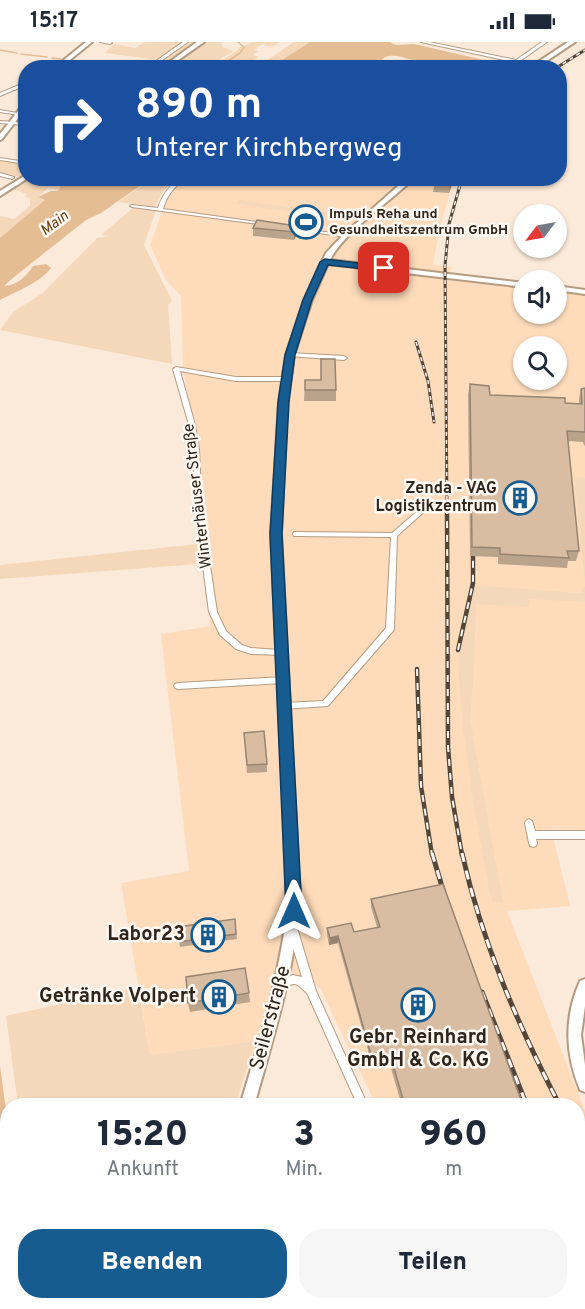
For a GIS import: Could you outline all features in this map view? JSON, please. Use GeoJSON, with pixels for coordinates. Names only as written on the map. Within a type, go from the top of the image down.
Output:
{"type":"FeatureCollection","features":[{"type":"Feature","properties":{"kind":"main road"},"geometry":{"type":"LineString","coordinates":[[66,60],[90,42]]}},
{"type":"Feature","properties":{"kind":"main road"},"geometry":{"type":"LineString","coordinates":[[175,60],[201,42]]}},
{"type":"Feature","properties":{"kind":"main road"},"geometry":{"type":"LineString","coordinates":[[544,60],[572,42]]}},
{"type":"Feature","properties":{"kind":"main road"},"geometry":{"type":"LineString","coordinates":[[0,138],[18,114]]}},
{"type":"Feature","properties":{"kind":"main road"},"geometry":{"type":"LineString","coordinates":[[0,129],[10,125]]}},
{"type":"Feature","properties":{"kind":"main road"},"geometry":{"type":"LineString","coordinates":[[0,194],[18,180]]}},
{"type":"Feature","properties":{"kind":"main road"},"geometry":{"type":"LineString","coordinates":[[292,930],[294,872],[276,534],[286,379],[290,355],[308,300],[325,262],[345,236],[402,186]]}},
{"type":"Feature","properties":{"kind":"main road"},"geometry":{"type":"LineString","coordinates":[[325,262],[513,284]]}},
{"type":"Feature","properties":{"kind":"main road"},"geometry":{"type":"LineString","coordinates":[[567,290],[585,292]]}},
{"type":"Feature","properties":{"kind":"main road","name":"Seilerstraße"},"geometry":{"type":"LineString","coordinates":[[249,1098],[282,984],[292,930]]}},
{"type":"Feature","properties":{"kind":"main road"},"geometry":{"type":"LineString","coordinates":[[585,985],[574,1025],[576,1057],[585,1084]]}},
{"type":"Feature","properties":{"kind":"street"},"geometry":{"type":"LineString","coordinates":[[102,42],[110,43]]}},
{"type":"Feature","properties":{"kind":"street"},"geometry":{"type":"LineString","coordinates":[[160,60],[186,42]]}},
{"type":"Feature","properties":{"kind":"street"},"geometry":{"type":"LineString","coordinates":[[423,42],[510,60]]}},
{"type":"Feature","properties":{"kind":"street"},"geometry":{"type":"LineString","coordinates":[[517,60],[545,42]]}},
{"type":"Feature","properties":{"kind":"street"},"geometry":{"type":"LineString","coordinates":[[0,95],[18,87]]}},
{"type":"Feature","properties":{"kind":"street"},"geometry":{"type":"LineString","coordinates":[[0,111],[18,114]]}},
{"type":"Feature","properties":{"kind":"street"},"geometry":{"type":"LineString","coordinates":[[0,122],[18,124]]}},
{"type":"Feature","properties":{"kind":"street"},"geometry":{"type":"LineString","coordinates":[[0,159],[18,162]]}},
{"type":"Feature","properties":{"kind":"street"},"geometry":{"type":"LineString","coordinates":[[0,174],[18,179]]}},
{"type":"Feature","properties":{"kind":"street"},"geometry":{"type":"LineString","coordinates":[[160,210],[165,196],[173,186]]}},
{"type":"Feature","properties":{"kind":"street"},"geometry":{"type":"LineString","coordinates":[[132,206],[345,236]]}},
{"type":"Feature","properties":{"kind":"street"},"geometry":{"type":"LineString","coordinates":[[290,355],[344,358]]}},
{"type":"Feature","properties":{"kind":"street","name":"Winterhäuser Straße"},"geometry":{"type":"LineString","coordinates":[[281,653],[251,651],[239,646],[223,633],[213,612],[199,513],[196,450],[192,425],[176,369],[236,378],[286,379]]}},
{"type":"Feature","properties":{"kind":"street"},"geometry":{"type":"LineString","coordinates":[[296,534],[394,535],[423,510]]}},
{"type":"Feature","properties":{"kind":"street"},"geometry":{"type":"LineString","coordinates":[[284,706],[325,704],[390,628],[394,535]]}},
{"type":"Feature","properties":{"kind":"street"},"geometry":{"type":"LineString","coordinates":[[178,686],[283,680]]}},
{"type":"Feature","properties":{"kind":"street"},"geometry":{"type":"LineString","coordinates":[[529,823],[532,839],[585,835]]}},
{"type":"Feature","properties":{"kind":"street"},"geometry":{"type":"LineString","coordinates":[[292,930],[311,991],[359,1098]]}},
{"type":"Feature","properties":{"kind":"street"},"geometry":{"type":"LineString","coordinates":[[282,984],[292,979],[302,981],[311,991]]}},
{"type":"Feature","properties":{"kind":"shaded area"},"geometry":{"type":"Polygon","coordinates":[[[145,42],[198,42],[170,60],[105,53],[114,44],[135,48],[145,42]]]}},
{"type":"Feature","properties":{"kind":"shaded area"},"geometry":{"type":"Polygon","coordinates":[[[203,42],[221,42],[223,47],[233,51],[219,60],[177,60],[203,42]]]}},
{"type":"Feature","properties":{"kind":"shaded area"},"geometry":{"type":"Polygon","coordinates":[[[253,42],[280,42],[274,46],[263,46],[266,44],[263,44],[256,48],[258,49],[253,49],[258,51],[253,55],[259,57],[253,60],[222,60],[238,48],[253,42]]]}},
{"type":"Feature","properties":{"kind":"shaded area"},"geometry":{"type":"Polygon","coordinates":[[[294,42],[310,42],[282,60],[268,60],[294,42]]]}},
{"type":"Feature","properties":{"kind":"shaded area"},"geometry":{"type":"Polygon","coordinates":[[[0,160],[18,162],[16,178],[0,173],[0,160]]]}},
{"type":"Feature","properties":{"kind":"shaded area"},"geometry":{"type":"Polygon","coordinates":[[[18,186],[60,186],[60,188],[56,190],[48,188],[38,197],[45,201],[0,238],[0,216],[14,219],[30,206],[30,198],[25,196],[27,194],[13,189],[18,186]]]}},
{"type":"Feature","properties":{"kind":"shaded area"},"geometry":{"type":"Polygon","coordinates":[[[142,186],[168,186],[164,189],[155,207],[118,202],[142,186]]]}},
{"type":"Feature","properties":{"kind":"shaded area"},"geometry":{"type":"Polygon","coordinates":[[[177,186],[452,186],[441,223],[431,274],[433,265],[451,267],[450,275],[513,284],[513,324],[567,324],[567,289],[585,292],[585,830],[551,829],[570,906],[507,911],[580,1098],[373,1098],[320,988],[302,976],[292,975],[274,984],[256,1041],[150,1055],[121,883],[189,871],[161,634],[210,626],[199,449],[183,371],[181,296],[166,280],[150,245],[167,198],[177,186]]]}},
{"type":"Feature","properties":{"kind":"shaded area"},"geometry":{"type":"Polygon","coordinates":[[[239,200],[328,213],[325,216],[236,204],[239,200]]]}},
{"type":"Feature","properties":{"kind":"shaded area"},"geometry":{"type":"Polygon","coordinates":[[[133,208],[156,210],[144,245],[172,301],[168,305],[172,364],[0,330],[13,312],[43,293],[97,238],[110,236],[101,235],[133,208]]]}},
{"type":"Feature","properties":{"kind":"shaded area"},"geometry":{"type":"Polygon","coordinates":[[[574,477],[585,478],[585,583],[574,477]]]}},
{"type":"Feature","properties":{"kind":"shaded area"},"geometry":{"type":"Polygon","coordinates":[[[198,544],[198,564],[0,579],[0,565],[198,544]]]}},
{"type":"Feature","properties":{"kind":"shaded area"},"geometry":{"type":"Polygon","coordinates":[[[472,585],[577,593],[582,593],[585,586],[585,602],[530,599],[529,607],[476,604],[470,720],[503,902],[493,902],[489,890],[463,728],[458,650],[472,585]]]}},
{"type":"Feature","properties":{"kind":"shaded area"},"geometry":{"type":"Polygon","coordinates":[[[138,987],[150,1055],[256,1041],[237,1098],[17,1098],[6,1016],[138,987]]]}},
{"type":"Feature","properties":{"kind":"water"},"geometry":{"type":"Polygon","coordinates":[[[310,42],[389,42],[396,45],[414,44],[484,60],[413,60],[391,56],[382,60],[282,60],[310,42]]]}},
{"type":"Feature","properties":{"kind":"water","name":"Main"},"geometry":{"type":"Polygon","coordinates":[[[60,186],[140,186],[101,213],[86,220],[14,277],[4,286],[21,280],[33,266],[46,264],[51,268],[35,282],[0,300],[0,238],[45,200],[38,197],[60,188],[60,186]]]}},
{"type":"Feature","properties":{"kind":"water"},"geometry":{"type":"Polygon","coordinates":[[[0,1066],[4,1098],[0,1098],[0,1066]]]}},
{"type":"Feature","properties":{"kind":"building"},"geometry":{"type":"Polygon","coordinates":[[[257,220],[297,226],[294,232],[253,228],[257,220]]]}},
{"type":"Feature","properties":{"kind":"building"},"geometry":{"type":"Polygon","coordinates":[[[321,359],[335,359],[336,390],[305,390],[305,380],[321,380],[321,359]]]}},
{"type":"Feature","properties":{"kind":"building","name":"Zenda - VAG Logistikzentrum"},"geometry":{"type":"Polygon","coordinates":[[[470,384],[489,386],[490,395],[565,398],[565,403],[582,404],[581,389],[585,388],[585,432],[567,431],[579,551],[567,551],[569,558],[500,554],[500,548],[472,547],[470,384]]]}},
{"type":"Feature","properties":{"kind":"building"},"geometry":{"type":"Polygon","coordinates":[[[264,731],[267,764],[247,765],[244,733],[264,731]]]}},
{"type":"Feature","properties":{"kind":"building","name":"Gebr. Reinhard GmbH & Co. KG"},"geometry":{"type":"Polygon","coordinates":[[[443,884],[520,1098],[403,1098],[391,1058],[373,1062],[338,936],[330,938],[327,928],[351,923],[354,932],[380,927],[371,899],[443,884]]]}},
{"type":"Feature","properties":{"kind":"building","name":"Labor23"},"geometry":{"type":"Polygon","coordinates":[[[235,919],[236,934],[179,942],[177,927],[235,919]]]}},
{"type":"Feature","properties":{"kind":"building","name":"Getränke Volpert"},"geometry":{"type":"Polygon","coordinates":[[[245,968],[249,993],[188,1003],[186,977],[245,968]]]}},
{"type":"Feature","properties":{"kind":"waterway"},"geometry":{"type":"LineString","coordinates":[[229,60],[240,53],[244,47],[238,42]]}},
{"type":"Feature","properties":{"kind":"waterway"},"geometry":{"type":"LineString","coordinates":[[0,50],[17,53]]}},
{"type":"Feature","properties":{"kind":"waterway"},"geometry":{"type":"LineString","coordinates":[[21,54],[47,57]]}},
{"type":"Feature","properties":{"kind":"waterway"},"geometry":{"type":"LineString","coordinates":[[52,58],[61,59]]}},
{"type":"Feature","properties":{"kind":"railway"},"geometry":{"type":"LineString","coordinates":[[567,61],[585,50]]}},
{"type":"Feature","properties":{"kind":"railway"},"geometry":{"type":"LineString","coordinates":[[447,508],[445,266],[449,224],[460,186]]}},
{"type":"Feature","properties":{"kind":"railway"},"geometry":{"type":"LineString","coordinates":[[416,342],[428,381],[434,422]]}},
{"type":"Feature","properties":{"kind":"railway"},"geometry":{"type":"LineString","coordinates":[[447,507],[448,747],[452,797],[462,855]]}},
{"type":"Feature","properties":{"kind":"railway"},"geometry":{"type":"LineString","coordinates":[[458,650],[473,583],[473,556]]}},
{"type":"Feature","properties":{"kind":"railway"},"geometry":{"type":"LineString","coordinates":[[417,669],[421,786],[432,855]]}},
{"type":"Feature","properties":{"kind":"railway"},"geometry":{"type":"LineString","coordinates":[[432,853],[446,900]]}},
{"type":"Feature","properties":{"kind":"railway"},"geometry":{"type":"LineString","coordinates":[[462,853],[480,919],[503,983],[556,1098]]}},
{"type":"Feature","properties":{"kind":"railway"},"geometry":{"type":"LineString","coordinates":[[482,992],[524,1098]]}},
{"type":"Feature","properties":{"kind":"place","name":"Impuls Reha und Gesundheitszentrum GmbH"},"geometry":{"type":"Point","coordinates":[306,222]}},
{"type":"Feature","properties":{"kind":"place","name":"Zenda - VAG Logistikzentrum"},"geometry":{"type":"Point","coordinates":[520,498]}},
{"type":"Feature","properties":{"kind":"place","name":"Labor23"},"geometry":{"type":"Point","coordinates":[208,935]}},
{"type":"Feature","properties":{"kind":"place","name":"Getränke Volpert"},"geometry":{"type":"Point","coordinates":[219,997]}},
{"type":"Feature","properties":{"kind":"place","name":"Gebr. Reinhard GmbH & Co. KG"},"geometry":{"type":"Point","coordinates":[418,1005]}},
{"type":"Feature","properties":{"kind":"route"},"geometry":{"type":"LineString","coordinates":[[294,911],[294,872],[276,534],[284,402],[290,355],[308,300],[325,262],[384,268]]}}]}
